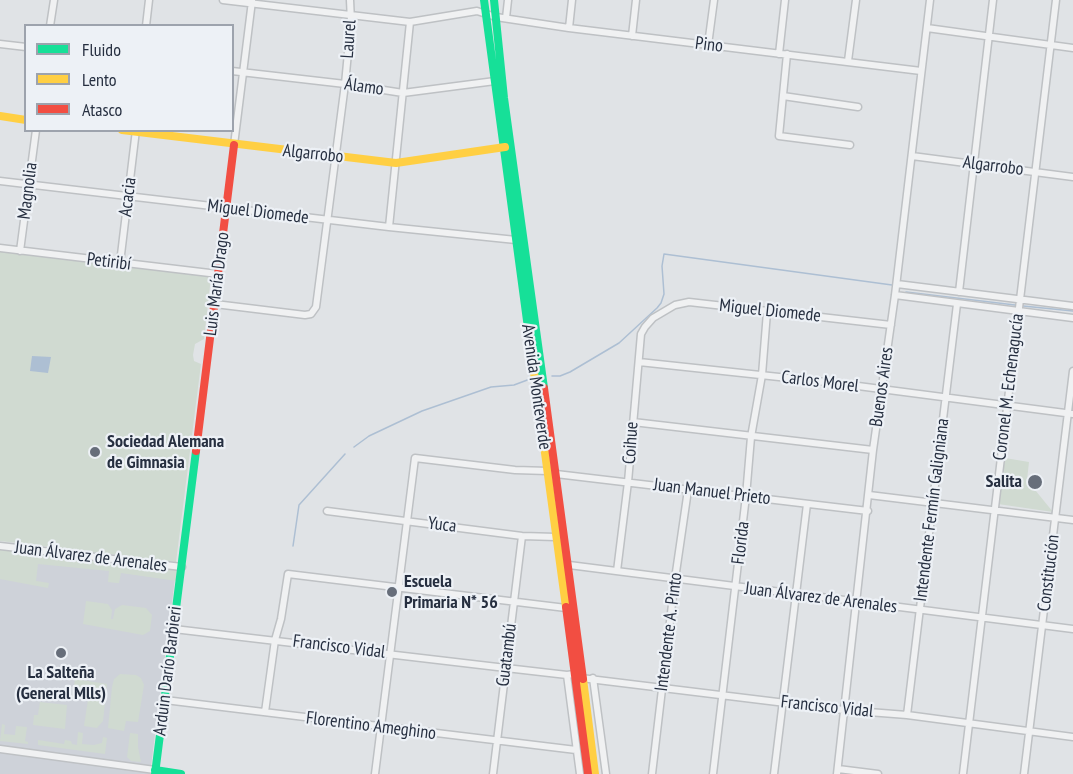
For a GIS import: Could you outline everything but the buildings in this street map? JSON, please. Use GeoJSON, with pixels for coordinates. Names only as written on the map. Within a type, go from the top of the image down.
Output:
{"type":"FeatureCollection","features":[{"type":"Feature","properties":{"kind":"main road","name":"Avenida Monteverde"},"geometry":{"type":"LineString","coordinates":[[484,0],[516,240],[552,473],[569,565],[574,676],[595,774]]}},
{"type":"Feature","properties":{"kind":"main road","name":"Avenida Monteverde"},"geometry":{"type":"LineString","coordinates":[[494,0],[504,98],[552,473],[556,537],[586,762],[584,774]]}},
{"type":"Feature","properties":{"kind":"main road"},"geometry":{"type":"LineString","coordinates":[[0,116],[24,120]]}},
{"type":"Feature","properties":{"kind":"main road","name":"Algarrobo"},"geometry":{"type":"LineString","coordinates":[[143,132],[234,145],[396,163],[505,147]]}},
{"type":"Feature","properties":{"kind":"main road","name":"Luis María Drago"},"geometry":{"type":"LineString","coordinates":[[182,567],[234,145]]}},
{"type":"Feature","properties":{"kind":"main road","name":"Arduin Darío Barbieri"},"geometry":{"type":"LineString","coordinates":[[155,772],[182,567]]}},
{"type":"Feature","properties":{"kind":"main road"},"geometry":{"type":"LineString","coordinates":[[155,772],[181,774]]}},
{"type":"Feature","properties":{"kind":"street"},"geometry":{"type":"LineString","coordinates":[[50,24],[54,0]]}},
{"type":"Feature","properties":{"kind":"street"},"geometry":{"type":"LineString","coordinates":[[147,24],[149,0]]}},
{"type":"Feature","properties":{"kind":"street"},"geometry":{"type":"LineString","coordinates":[[223,0],[410,22],[477,11],[485,12]]}},
{"type":"Feature","properties":{"kind":"street","name":"Laurel"},"geometry":{"type":"LineString","coordinates":[[215,304],[305,315],[316,308],[345,84],[351,15],[350,0]]}},
{"type":"Feature","properties":{"kind":"street"},"geometry":{"type":"LineString","coordinates":[[506,18],[508,0]]}},
{"type":"Feature","properties":{"kind":"street"},"geometry":{"type":"LineString","coordinates":[[569,28],[572,0]]}},
{"type":"Feature","properties":{"kind":"street"},"geometry":{"type":"LineString","coordinates":[[632,36],[636,0]]}},
{"type":"Feature","properties":{"kind":"street"},"geometry":{"type":"LineString","coordinates":[[708,45],[714,0]]}},
{"type":"Feature","properties":{"kind":"street"},"geometry":{"type":"LineString","coordinates":[[779,54],[785,0]]}},
{"type":"Feature","properties":{"kind":"street"},"geometry":{"type":"LineString","coordinates":[[848,61],[856,0]]}},
{"type":"Feature","properties":{"kind":"street","name":"Buenos Aires"},"geometry":{"type":"LineString","coordinates":[[837,771],[868,511],[873,450],[897,284],[930,0]]}},
{"type":"Feature","properties":{"kind":"street"},"geometry":{"type":"LineString","coordinates":[[959,292],[993,0]]}},
{"type":"Feature","properties":{"kind":"street","name":"Coronel M. Echenagucía"},"geometry":{"type":"LineString","coordinates":[[963,774],[1056,0]]}},
{"type":"Feature","properties":{"kind":"street","name":"Luis María Drago"},"geometry":{"type":"LineString","coordinates":[[234,145],[252,2]]}},
{"type":"Feature","properties":{"kind":"street","name":"Pino"},"geometry":{"type":"LineString","coordinates":[[485,12],[496,17],[569,28],[921,71]]}},
{"type":"Feature","properties":{"kind":"street"},"geometry":{"type":"LineString","coordinates":[[389,227],[410,22]]}},
{"type":"Feature","properties":{"kind":"street"},"geometry":{"type":"LineString","coordinates":[[927,28],[1073,48]]}},
{"type":"Feature","properties":{"kind":"street"},"geometry":{"type":"LineString","coordinates":[[0,45],[24,47]]}},
{"type":"Feature","properties":{"kind":"street"},"geometry":{"type":"LineString","coordinates":[[787,54],[779,136],[850,145]]}},
{"type":"Feature","properties":{"kind":"street","name":"Álamo"},"geometry":{"type":"LineString","coordinates":[[234,71],[403,93],[495,81]]}},
{"type":"Feature","properties":{"kind":"street"},"geometry":{"type":"LineString","coordinates":[[783,96],[858,107]]}},
{"type":"Feature","properties":{"kind":"street","name":"Magnolia"},"geometry":{"type":"LineString","coordinates":[[20,251],[36,132]]}},
{"type":"Feature","properties":{"kind":"street","name":"Acacia"},"geometry":{"type":"LineString","coordinates":[[120,263],[136,132]]}},
{"type":"Feature","properties":{"kind":"street","name":"Algarrobo"},"geometry":{"type":"LineString","coordinates":[[912,156],[1073,177]]}},
{"type":"Feature","properties":{"kind":"street","name":"Miguel Diomede"},"geometry":{"type":"LineString","coordinates":[[0,181],[516,240]]}},
{"type":"Feature","properties":{"kind":"street","name":"Petiribí"},"geometry":{"type":"LineString","coordinates":[[0,248],[218,274]]}},
{"type":"Feature","properties":{"kind":"street"},"geometry":{"type":"LineString","coordinates":[[897,284],[1073,306]]}},
{"type":"Feature","properties":{"kind":"street"},"geometry":{"type":"LineString","coordinates":[[895,295],[1073,318]]}},
{"type":"Feature","properties":{"kind":"street","name":"Miguel Diomede"},"geometry":{"type":"LineString","coordinates":[[653,318],[675,304],[684,302],[891,325]]}},
{"type":"Feature","properties":{"kind":"street","name":"Intendente Fermín Galigniana"},"geometry":{"type":"LineString","coordinates":[[907,715],[957,304]]}},
{"type":"Feature","properties":{"kind":"street","name":"Florida"},"geometry":{"type":"LineString","coordinates":[[713,774],[751,437],[762,375],[767,312]]}},
{"type":"Feature","properties":{"kind":"street","name":"Coihue"},"geometry":{"type":"LineString","coordinates":[[617,571],[628,482],[641,334],[653,318]]}},
{"type":"Feature","properties":{"kind":"street","name":"Carlos Morel"},"geometry":{"type":"LineString","coordinates":[[639,362],[1007,404],[1071,414]]}},
{"type":"Feature","properties":{"kind":"street","name":"Constitución"},"geometry":{"type":"LineString","coordinates":[[1024,774],[1055,517],[1071,414],[1073,371]]}},
{"type":"Feature","properties":{"kind":"street"},"geometry":{"type":"LineString","coordinates":[[633,422],[873,450]]}},
{"type":"Feature","properties":{"kind":"street","name":"Juan Manuel Prieto"},"geometry":{"type":"LineString","coordinates":[[407,521],[415,458],[868,511]]}},
{"type":"Feature","properties":{"kind":"street","name":"Intendente A. Pinto"},"geometry":{"type":"LineString","coordinates":[[652,774],[688,490]]}},
{"type":"Feature","properties":{"kind":"street"},"geometry":{"type":"LineString","coordinates":[[869,495],[1073,520]]}},
{"type":"Feature","properties":{"kind":"street"},"geometry":{"type":"LineString","coordinates":[[774,774],[807,504]]}},
{"type":"Feature","properties":{"kind":"street","name":"Yuca"},"geometry":{"type":"LineString","coordinates":[[327,512],[522,536],[556,537]]}},
{"type":"Feature","properties":{"kind":"street"},"geometry":{"type":"LineString","coordinates":[[375,774],[407,521]]}},
{"type":"Feature","properties":{"kind":"street","name":"Guatambú"},"geometry":{"type":"LineString","coordinates":[[493,774],[522,536]]}},
{"type":"Feature","properties":{"kind":"street","name":"Juan Álvarez de Arenales"},"geometry":{"type":"LineString","coordinates":[[0,546],[182,567]]}},
{"type":"Feature","properties":{"kind":"street","name":"Juan Álvarez de Arenales"},"geometry":{"type":"LineString","coordinates":[[569,565],[1073,629]]}},
{"type":"Feature","properties":{"kind":"street"},"geometry":{"type":"LineString","coordinates":[[266,712],[275,640],[281,619],[288,574],[566,608]]}},
{"type":"Feature","properties":{"kind":"street","name":"Francisco Vidal"},"geometry":{"type":"LineString","coordinates":[[174,628],[843,710],[907,715],[1073,737]]}},
{"type":"Feature","properties":{"kind":"street"},"geometry":{"type":"LineString","coordinates":[[574,676],[576,750],[584,774]]}},
{"type":"Feature","properties":{"kind":"street"},"geometry":{"type":"LineString","coordinates":[[593,678],[606,774]]}},
{"type":"Feature","properties":{"kind":"street","name":"Florentino Ameghino"},"geometry":{"type":"LineString","coordinates":[[165,700],[576,750]]}},
{"type":"Feature","properties":{"kind":"street"},"geometry":{"type":"LineString","coordinates":[[0,749],[155,772]]}},
{"type":"Feature","properties":{"kind":"street"},"geometry":{"type":"LineString","coordinates":[[837,771],[878,774]]}},
{"type":"Feature","properties":{"kind":"shaded area","name":"Sociedad Alemana de Gimnasia"},"geometry":{"type":"Polygon","coordinates":[[[0,251],[211,277],[204,339],[195,344],[193,355],[194,361],[201,364],[176,562],[0,541],[0,251]]]}},
{"type":"Feature","properties":{"kind":"shaded area"},"geometry":{"type":"Polygon","coordinates":[[[1005,458],[1029,462],[1027,480],[1053,512],[998,504],[1005,458]]]}},
{"type":"Feature","properties":{"kind":"shaded area"},"geometry":{"type":"Polygon","coordinates":[[[0,547],[178,568],[177,581],[121,573],[119,583],[108,582],[109,571],[38,564],[36,581],[49,583],[48,588],[0,579],[0,547]]]}},
{"type":"Feature","properties":{"kind":"shaded area"},"geometry":{"type":"Polygon","coordinates":[[[0,551],[176,571],[150,774],[0,774],[0,551]]]}},
{"type":"Feature","properties":{"kind":"shaded area"},"geometry":{"type":"Polygon","coordinates":[[[86,601],[108,604],[112,610],[111,619],[113,619],[115,609],[122,605],[146,608],[152,615],[150,631],[143,635],[83,624],[86,601]]]}},
{"type":"Feature","properties":{"kind":"shaded area"},"geometry":{"type":"Polygon","coordinates":[[[120,674],[136,675],[141,678],[144,685],[138,722],[126,721],[124,731],[108,728],[112,687],[114,679],[120,674]]]}},
{"type":"Feature","properties":{"kind":"shaded area"},"geometry":{"type":"Polygon","coordinates":[[[75,679],[107,684],[103,721],[97,728],[84,726],[88,700],[72,698],[75,679]]]}},
{"type":"Feature","properties":{"kind":"shaded area"},"geometry":{"type":"Polygon","coordinates":[[[40,702],[67,705],[65,729],[33,725],[34,715],[38,715],[40,702]]]}},
{"type":"Feature","properties":{"kind":"shaded area"},"geometry":{"type":"Polygon","coordinates":[[[2,724],[5,725],[4,734],[15,735],[16,726],[27,727],[25,741],[28,744],[0,741],[2,724]]]}},
{"type":"Feature","properties":{"kind":"shaded area"},"geometry":{"type":"Polygon","coordinates":[[[78,732],[83,733],[82,744],[94,745],[102,743],[103,737],[107,738],[105,754],[38,745],[38,740],[64,744],[65,740],[77,745],[78,732]]]}},
{"type":"Feature","properties":{"kind":"shaded area"},"geometry":{"type":"Polygon","coordinates":[[[130,733],[138,734],[141,762],[131,761],[127,757],[130,733]]]}},
{"type":"Feature","properties":{"kind":"water"},"geometry":{"type":"Polygon","coordinates":[[[32,356],[51,357],[48,373],[30,371],[32,356]]]}},
{"type":"Feature","properties":{"kind":"waterway"},"geometry":{"type":"LineString","coordinates":[[552,376],[570,372],[619,343],[657,308],[664,294],[662,266],[664,254],[892,285]]}},
{"type":"Feature","properties":{"kind":"waterway"},"geometry":{"type":"LineString","coordinates":[[906,292],[1015,305]]}},
{"type":"Feature","properties":{"kind":"waterway"},"geometry":{"type":"LineString","coordinates":[[1023,306],[1073,311]]}},
{"type":"Feature","properties":{"kind":"waterway"},"geometry":{"type":"LineString","coordinates":[[354,447],[369,436],[422,411],[491,387],[514,385],[530,379]]}},
{"type":"Feature","properties":{"kind":"waterway"},"geometry":{"type":"LineString","coordinates":[[293,546],[299,505],[345,454]]}},
{"type":"Feature","properties":{"kind":"traffic: fast"},"geometry":{"type":"LineString","coordinates":[[484,0],[530,343]]}},
{"type":"Feature","properties":{"kind":"traffic: fast"},"geometry":{"type":"LineString","coordinates":[[494,0],[504,98],[544,388]]}},
{"type":"Feature","properties":{"kind":"traffic: fast"},"geometry":{"type":"LineString","coordinates":[[155,774],[196,451]]}},
{"type":"Feature","properties":{"kind":"traffic: fast"},"geometry":{"type":"LineString","coordinates":[[155,770],[181,774]]}},
{"type":"Feature","properties":{"kind":"traffic: slow"},"geometry":{"type":"LineString","coordinates":[[0,116],[24,120]]}},
{"type":"Feature","properties":{"kind":"traffic: slow"},"geometry":{"type":"LineString","coordinates":[[139,132],[396,163],[505,147]]}},
{"type":"Feature","properties":{"kind":"traffic: slow"},"geometry":{"type":"LineString","coordinates":[[530,343],[566,607]]}},
{"type":"Feature","properties":{"kind":"traffic: slow"},"geometry":{"type":"LineString","coordinates":[[583,679],[595,774]]}},
{"type":"Feature","properties":{"kind":"traffic: jam"},"geometry":{"type":"LineString","coordinates":[[196,451],[234,145]]}},
{"type":"Feature","properties":{"kind":"traffic: jam"},"geometry":{"type":"LineString","coordinates":[[544,388],[583,679]]}},
{"type":"Feature","properties":{"kind":"traffic: jam"},"geometry":{"type":"LineString","coordinates":[[566,607],[588,774]]}},
{"type":"Feature","properties":{"kind":"place","name":"Sociedad Alemana de Gimnasia"},"geometry":{"type":"Point","coordinates":[95,452]}},
{"type":"Feature","properties":{"kind":"place","name":"Salita"},"geometry":{"type":"Point","coordinates":[1035,482]}},
{"type":"Feature","properties":{"kind":"place","name":"Escuela Primaria N* 56"},"geometry":{"type":"Point","coordinates":[392,592]}},
{"type":"Feature","properties":{"kind":"place","name":"La Salteña (General Mlls)"},"geometry":{"type":"Point","coordinates":[61,653]}}]}
